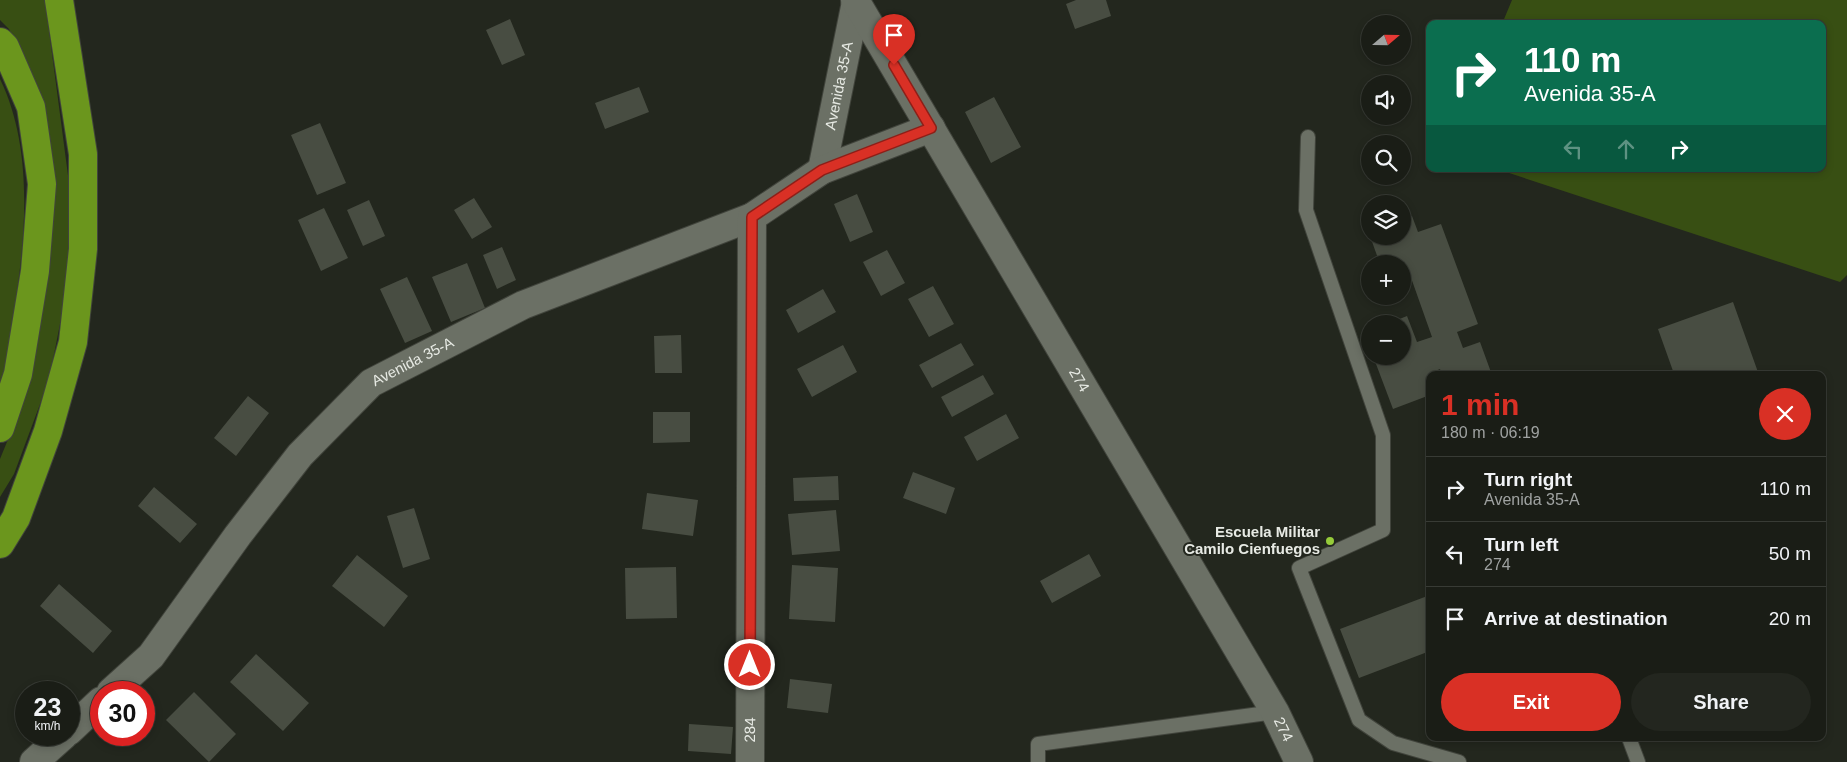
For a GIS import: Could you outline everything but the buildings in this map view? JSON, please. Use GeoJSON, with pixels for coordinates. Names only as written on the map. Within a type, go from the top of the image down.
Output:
{"type":"FeatureCollection","features":[{"type":"Feature","properties":{"kind":"highway"},"geometry":{"type":"LineString","coordinates":[[0,544],[16,518],[48,431],[73,342],[75,324],[83,249],[83,154],[59,0]]}},
{"type":"Feature","properties":{"kind":"highway"},"geometry":{"type":"LineString","coordinates":[[0,42],[5,47],[30,108],[42,184],[35,271],[18,374],[0,428]]}},
{"type":"Feature","properties":{"kind":"street","name":"274"},"geometry":{"type":"LineString","coordinates":[[855,1],[1275,712],[1299,762]]}},
{"type":"Feature","properties":{"kind":"street","name":"Avenida 35-A"},"geometry":{"type":"LineString","coordinates":[[822,170],[855,1]]}},
{"type":"Feature","properties":{"kind":"street","name":"Avenida 35-A"},"geometry":{"type":"LineString","coordinates":[[123,681],[151,656],[238,535],[300,455],[371,383],[523,305],[752,217],[822,170],[931,128]]}},
{"type":"Feature","properties":{"kind":"street","name":"284"},"geometry":{"type":"LineString","coordinates":[[750,762],[752,217]]}},
{"type":"Feature","properties":{"kind":"street"},"geometry":{"type":"LineString","coordinates":[[80,721],[90,711]]}},
{"type":"Feature","properties":{"kind":"street"},"geometry":{"type":"LineString","coordinates":[[34,762],[52,746]]}},
{"type":"Feature","properties":{"kind":"lane"},"geometry":{"type":"LineString","coordinates":[[1308,137],[1306,210],[1383,435],[1383,530],[1299,568],[1359,720],[1393,743],[1459,762]]}},
{"type":"Feature","properties":{"kind":"lane"},"geometry":{"type":"LineString","coordinates":[[1038,762],[1038,744],[1275,712]]}},
{"type":"Feature","properties":{"kind":"lane"},"geometry":{"type":"LineString","coordinates":[[1630,741],[1638,762]]}},
{"type":"Feature","properties":{"kind":"green space"},"geometry":{"type":"Polygon","coordinates":[[[0,0],[45,0],[69,183],[69,278],[49,380],[14,474],[0,497],[0,459],[18,415],[37,330],[55,195],[38,97],[9,29],[0,20],[0,0]]]}},
{"type":"Feature","properties":{"kind":"green space"},"geometry":{"type":"Polygon","coordinates":[[[1512,0],[1847,0],[1847,275],[1840,282],[1506,172],[1826,172],[1826,20],[1504,20],[1512,0]]]}},
{"type":"Feature","properties":{"kind":"green space"},"geometry":{"type":"Polygon","coordinates":[[[0,79],[11,108],[19,138],[23,169],[24,202],[20,266],[6,364],[0,384],[0,79]]]}},
{"type":"Feature","properties":{"kind":"place","name":"Escuela Militar Camilo Cienfuegos"},"geometry":{"type":"Point","coordinates":[1330,541]}},
{"type":"Feature","properties":{"kind":"route"},"geometry":{"type":"LineString","coordinates":[[750,665],[752,217],[822,170],[931,128],[894,65]]}}]}
